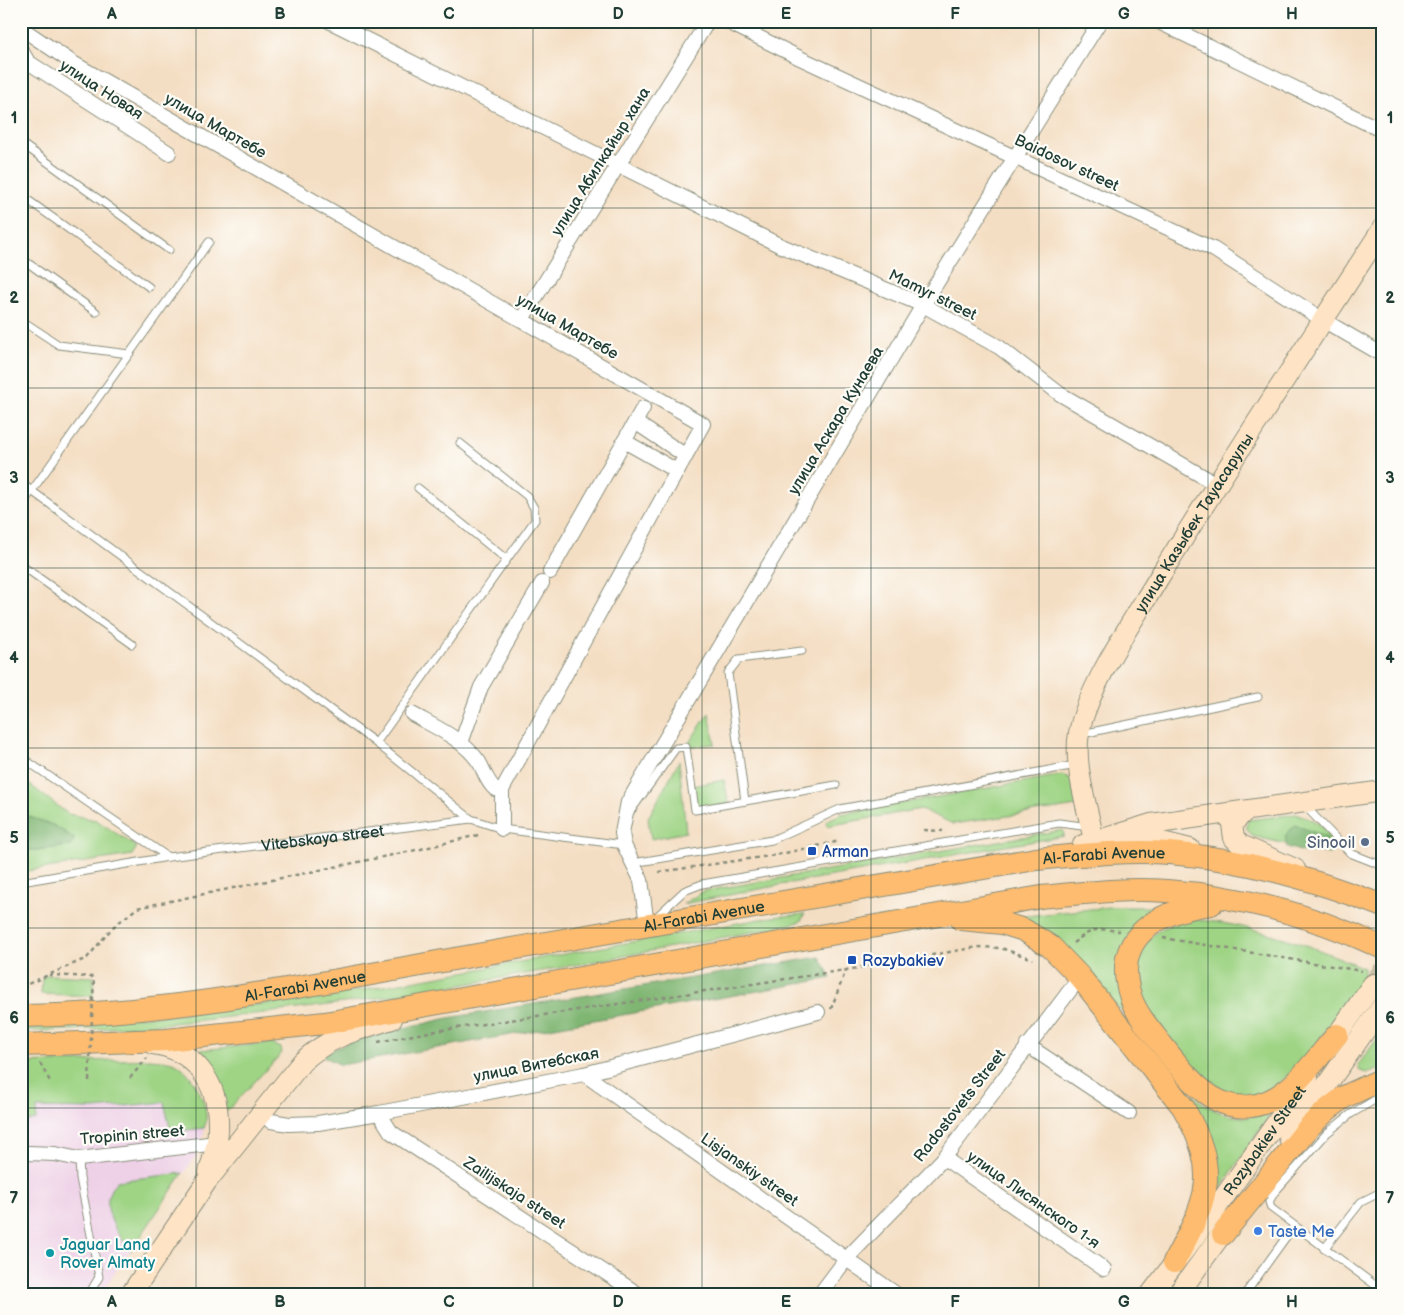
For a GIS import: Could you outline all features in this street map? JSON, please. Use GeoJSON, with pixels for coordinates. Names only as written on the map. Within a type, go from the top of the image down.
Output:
{"type":"FeatureCollection","features":[{"type":"Feature","properties":{"kind":"main road","name":"Al-Farabi Avenue"},"geometry":{"type":"LineString","coordinates":[[22,1013],[78,1016],[166,1007],[308,985],[1036,859],[1104,853],[1168,853],[1230,860],[1282,871],[1337,888],[1383,906]]}},
{"type":"Feature","properties":{"kind":"main road"},"geometry":{"type":"LineString","coordinates":[[21,1045],[132,1042],[325,1023],[1041,897],[1105,891],[1166,891],[1224,898],[1273,908],[1324,924],[1380,947]]}},
{"type":"Feature","properties":{"kind":"main road"},"geometry":{"type":"LineString","coordinates":[[1273,908],[1211,904],[1172,912],[1150,923],[1139,934],[1126,964],[1127,982],[1132,1000],[1152,1032],[1194,1084],[1219,1101],[1235,1106],[1251,1107],[1266,1103],[1282,1094],[1337,1035]]}},
{"type":"Feature","properties":{"kind":"main road"},"geometry":{"type":"LineString","coordinates":[[938,916],[1002,923],[1024,930],[1052,947],[1080,977],[1183,1107],[1196,1130],[1204,1151],[1207,1168],[1203,1200],[1174,1262]]}},
{"type":"Feature","properties":{"kind":"main road"},"geometry":{"type":"LineString","coordinates":[[1222,1234],[1309,1127],[1344,1097],[1383,1079]]}},
{"type":"Feature","properties":{"kind":"street","name":"Mamyr street"},"geometry":{"type":"LineString","coordinates":[[329,21],[779,245],[923,305],[999,347],[1060,394],[1216,484]]}},
{"type":"Feature","properties":{"kind":"street","name":"улица Абилкайыр хана"},"geometry":{"type":"LineString","coordinates":[[522,319],[708,21]]}},
{"type":"Feature","properties":{"kind":"street","name":"Baidosov street"},"geometry":{"type":"LineString","coordinates":[[726,21],[800,58],[1213,249],[1323,320],[1383,355]]}},
{"type":"Feature","properties":{"kind":"street","name":"улица Аскара Кунаева"},"geometry":{"type":"LineString","coordinates":[[624,845],[622,833],[628,802],[923,305],[1014,156],[1100,21]]}},
{"type":"Feature","properties":{"kind":"street"},"geometry":{"type":"LineString","coordinates":[[1157,21],[1383,131]]}},
{"type":"Feature","properties":{"kind":"street","name":"улица Мартебе"},"geometry":{"type":"LineString","coordinates":[[21,28],[73,63],[703,424],[502,790],[502,829]]}},
{"type":"Feature","properties":{"kind":"street","name":"улица Новая"},"geometry":{"type":"LineString","coordinates":[[21,50],[28,62],[169,154]]}},
{"type":"Feature","properties":{"kind":"street","name":"улица Казыбек Тауасарулы"},"geometry":{"type":"LineString","coordinates":[[1093,834],[1079,765],[1078,735],[1090,697],[1216,484],[1383,228]]}},
{"type":"Feature","properties":{"kind":"street"},"geometry":{"type":"LineString","coordinates":[[461,743],[481,688],[643,408]]}},
{"type":"Feature","properties":{"kind":"street"},"geometry":{"type":"LineString","coordinates":[[636,422],[686,456]]}},
{"type":"Feature","properties":{"kind":"street"},"geometry":{"type":"LineString","coordinates":[[624,441],[677,471]]}},
{"type":"Feature","properties":{"kind":"street"},"geometry":{"type":"LineString","coordinates":[[412,714],[461,743],[478,762],[488,782],[495,789],[502,790]]}},
{"type":"Feature","properties":{"kind":"street"},"geometry":{"type":"LineString","coordinates":[[1036,859],[1093,834],[1122,832],[1150,824],[1226,812],[1244,812],[1383,791]]}},
{"type":"Feature","properties":{"kind":"street"},"geometry":{"type":"LineString","coordinates":[[1244,812],[1232,824],[1234,838],[1241,845],[1337,888]]}},
{"type":"Feature","properties":{"kind":"street"},"geometry":{"type":"LineString","coordinates":[[1122,832],[1145,836],[1230,860]]}},
{"type":"Feature","properties":{"kind":"street"},"geometry":{"type":"LineString","coordinates":[[624,845],[641,880],[647,925]]}},
{"type":"Feature","properties":{"kind":"street","name":"Radostovets Street"},"geometry":{"type":"LineString","coordinates":[[820,1294],[847,1258],[944,1158],[1027,1045],[1080,977]]}},
{"type":"Feature","properties":{"kind":"street","name":"Rozybakiev Street"},"geometry":{"type":"LineString","coordinates":[[1151,1294],[1217,1207],[1337,1035],[1371,979]]}},
{"type":"Feature","properties":{"kind":"street"},"geometry":{"type":"LineString","coordinates":[[131,1294],[207,1181],[293,1072],[319,1046],[338,1036],[451,1001]]}},
{"type":"Feature","properties":{"kind":"street","name":"Rozybakiev Street"},"geometry":{"type":"LineString","coordinates":[[1222,1234],[1383,1006]]}},
{"type":"Feature","properties":{"kind":"street","name":"улица Витебская"},"geometry":{"type":"LineString","coordinates":[[259,1113],[271,1121],[288,1124],[318,1124],[379,1113],[584,1074],[818,1012]]}},
{"type":"Feature","properties":{"kind":"street"},"geometry":{"type":"LineString","coordinates":[[132,1042],[176,1049],[198,1065],[216,1100],[218,1121],[217,1143],[207,1181]]}},
{"type":"Feature","properties":{"kind":"street"},"geometry":{"type":"LineString","coordinates":[[1027,1045],[1129,1113]]}},
{"type":"Feature","properties":{"kind":"street","name":"Lisjanskiy street"},"geometry":{"type":"LineString","coordinates":[[584,1074],[896,1294]]}},
{"type":"Feature","properties":{"kind":"street","name":"Zailijskaja street"},"geometry":{"type":"LineString","coordinates":[[379,1113],[391,1132],[638,1294]]}},
{"type":"Feature","properties":{"kind":"street","name":"Tropinin street"},"geometry":{"type":"LineString","coordinates":[[24,1154],[55,1154],[79,1158],[217,1143]]}},
{"type":"Feature","properties":{"kind":"street","name":"улица Лисянского 1-я"},"geometry":{"type":"LineString","coordinates":[[944,1158],[1104,1269]]}},
{"type":"Feature","properties":{"kind":"street"},"geometry":{"type":"LineString","coordinates":[[1178,1294],[1222,1234]]}},
{"type":"Feature","properties":{"kind":"lane"},"geometry":{"type":"LineString","coordinates":[[21,143],[169,250]]}},
{"type":"Feature","properties":{"kind":"lane"},"geometry":{"type":"LineString","coordinates":[[21,195],[149,287]]}},
{"type":"Feature","properties":{"kind":"lane"},"geometry":{"type":"LineString","coordinates":[[21,506],[209,242]]}},
{"type":"Feature","properties":{"kind":"lane"},"geometry":{"type":"LineString","coordinates":[[21,258],[96,312]]}},
{"type":"Feature","properties":{"kind":"lane"},"geometry":{"type":"LineString","coordinates":[[21,320],[59,345],[128,354]]}},
{"type":"Feature","properties":{"kind":"lane"},"geometry":{"type":"LineString","coordinates":[[376,742],[535,520],[534,508],[527,496],[460,443]]}},
{"type":"Feature","properties":{"kind":"lane"},"geometry":{"type":"LineString","coordinates":[[21,483],[376,742],[471,819]]}},
{"type":"Feature","properties":{"kind":"lane"},"geometry":{"type":"LineString","coordinates":[[418,488],[506,560]]}},
{"type":"Feature","properties":{"kind":"lane"},"geometry":{"type":"LineString","coordinates":[[21,565],[132,644]]}},
{"type":"Feature","properties":{"kind":"lane"},"geometry":{"type":"LineString","coordinates":[[745,801],[728,673],[739,658],[802,651]]}},
{"type":"Feature","properties":{"kind":"lane"},"geometry":{"type":"LineString","coordinates":[[1078,735],[1258,697]]}},
{"type":"Feature","properties":{"kind":"lane"},"geometry":{"type":"LineString","coordinates":[[625,818],[676,748],[686,747],[695,810],[836,785]]}},
{"type":"Feature","properties":{"kind":"lane"},"geometry":{"type":"LineString","coordinates":[[21,757],[168,857]]}},
{"type":"Feature","properties":{"kind":"lane"},"geometry":{"type":"LineString","coordinates":[[633,863],[772,840],[840,809],[1079,765]]}},
{"type":"Feature","properties":{"kind":"lane"},"geometry":{"type":"LineString","coordinates":[[1302,803],[1350,853],[1383,866]]}},
{"type":"Feature","properties":{"kind":"lane","name":"Vitebskaya street"},"geometry":{"type":"LineString","coordinates":[[21,882],[168,857],[471,819],[502,829],[624,845]]}},
{"type":"Feature","properties":{"kind":"lane"},"geometry":{"type":"LineString","coordinates":[[647,925],[684,891],[702,884],[1059,823],[1093,834]]}},
{"type":"Feature","properties":{"kind":"lane"},"geometry":{"type":"LineString","coordinates":[[1383,1095],[1351,1114],[1327,1133],[1274,1193],[1269,1202],[1271,1208],[1294,1226],[1383,1291]]}},
{"type":"Feature","properties":{"kind":"lane"},"geometry":{"type":"LineString","coordinates":[[79,1158],[80,1178],[99,1277],[89,1294]]}},
{"type":"Feature","properties":{"kind":"lane"},"geometry":{"type":"LineString","coordinates":[[1324,1249],[1361,1202],[1383,1191]]}},
{"type":"Feature","properties":{"kind":"lane"},"geometry":{"type":"LineString","coordinates":[[1245,1294],[1294,1226]]}},
{"type":"Feature","properties":{"kind":"path"},"geometry":{"type":"LineString","coordinates":[[21,987],[87,958],[113,927],[137,908],[422,849],[502,829]]}},
{"type":"Feature","properties":{"kind":"path"},"geometry":{"type":"LineString","coordinates":[[659,872],[776,856],[840,841]]}},
{"type":"Feature","properties":{"kind":"path"},"geometry":{"type":"LineString","coordinates":[[1066,949],[1089,930],[1096,928],[1121,932]]}},
{"type":"Feature","properties":{"kind":"path"},"geometry":{"type":"LineString","coordinates":[[1161,938],[1362,971],[1371,979]]}},
{"type":"Feature","properties":{"kind":"path"},"geometry":{"type":"LineString","coordinates":[[370,1044],[423,1033],[846,970],[978,947],[1001,948],[1036,959]]}},
{"type":"Feature","properties":{"kind":"path"},"geometry":{"type":"LineString","coordinates":[[818,1012],[831,1010],[846,970]]}},
{"type":"Feature","properties":{"kind":"path"},"geometry":{"type":"LineString","coordinates":[[47,975],[94,977],[89,1081]]}},
{"type":"Feature","properties":{"kind":"path"},"geometry":{"type":"LineString","coordinates":[[130,1078],[148,1057]]}},
{"type":"Feature","properties":{"kind":"path"},"geometry":{"type":"LineString","coordinates":[[40,1063],[51,1083]]}},
{"type":"Feature","properties":{"kind":"path"},"geometry":{"type":"LineString","coordinates":[[21,1117],[24,1154]]}},
{"type":"Feature","properties":{"kind":"shaded area"},"geometry":{"type":"Polygon","coordinates":[[[151,1059],[176,1063],[188,1073],[198,1089],[206,1113],[206,1126],[197,1154],[100,1294],[21,1294],[21,1063],[151,1059]]]}},
{"type":"Feature","properties":{"kind":"green space"},"geometry":{"type":"Polygon","coordinates":[[[709,713],[715,744],[686,747],[709,713]]]}},
{"type":"Feature","properties":{"kind":"green space"},"geometry":{"type":"Polygon","coordinates":[[[679,761],[686,832],[651,839],[648,818],[679,761]]]}},
{"type":"Feature","properties":{"kind":"green space"},"geometry":{"type":"Polygon","coordinates":[[[1062,775],[1072,779],[1077,806],[953,824],[921,809],[827,826],[826,821],[841,814],[1062,775]]]}},
{"type":"Feature","properties":{"kind":"green space"},"geometry":{"type":"Polygon","coordinates":[[[21,778],[68,814],[96,820],[137,847],[132,855],[21,872],[21,778]]]}},
{"type":"Feature","properties":{"kind":"green space"},"geometry":{"type":"Polygon","coordinates":[[[724,780],[729,804],[695,810],[692,786],[724,780]]]}},
{"type":"Feature","properties":{"kind":"green space"},"geometry":{"type":"Polygon","coordinates":[[[21,814],[53,825],[74,838],[72,846],[38,850],[21,848],[21,814]]]}},
{"type":"Feature","properties":{"kind":"green space"},"geometry":{"type":"Polygon","coordinates":[[[1296,814],[1317,822],[1329,835],[1334,851],[1329,854],[1252,836],[1246,827],[1248,820],[1296,814]]]}},
{"type":"Feature","properties":{"kind":"green space"},"geometry":{"type":"Polygon","coordinates":[[[1295,825],[1326,837],[1330,845],[1314,852],[1287,847],[1285,836],[1295,825]]]}},
{"type":"Feature","properties":{"kind":"green space"},"geometry":{"type":"Polygon","coordinates":[[[1063,830],[1064,836],[791,883],[683,904],[704,891],[1063,830]]]}},
{"type":"Feature","properties":{"kind":"green space"},"geometry":{"type":"Polygon","coordinates":[[[1109,907],[1154,907],[1154,910],[1128,935],[1140,1033],[1074,956],[1008,918],[1109,907]]]}},
{"type":"Feature","properties":{"kind":"green space"},"geometry":{"type":"Polygon","coordinates":[[[805,914],[800,922],[774,928],[445,988],[379,998],[162,1024],[78,1030],[21,1031],[21,1023],[170,1015],[328,996],[772,917],[805,914]]]}},
{"type":"Feature","properties":{"kind":"green space"},"geometry":{"type":"Polygon","coordinates":[[[1187,919],[1233,925],[1277,936],[1364,968],[1364,976],[1318,1041],[1290,1073],[1276,1085],[1262,1093],[1244,1095],[1224,1089],[1205,1077],[1186,1060],[1169,1040],[1144,1000],[1137,978],[1138,961],[1142,950],[1156,932],[1187,919]]]}},
{"type":"Feature","properties":{"kind":"green space"},"geometry":{"type":"Polygon","coordinates":[[[820,957],[831,978],[341,1065],[321,1055],[355,1040],[448,1018],[820,957]]]}},
{"type":"Feature","properties":{"kind":"green space"},"geometry":{"type":"Polygon","coordinates":[[[47,975],[94,977],[93,996],[41,994],[42,978],[47,975]]]}},
{"type":"Feature","properties":{"kind":"green space"},"geometry":{"type":"Polygon","coordinates":[[[1383,1031],[1383,1068],[1374,1072],[1362,1072],[1359,1070],[1358,1065],[1383,1031]]]}},
{"type":"Feature","properties":{"kind":"green space"},"geometry":{"type":"Polygon","coordinates":[[[271,1043],[281,1048],[282,1053],[226,1112],[216,1076],[201,1055],[200,1050],[271,1043]]]}},
{"type":"Feature","properties":{"kind":"green space"},"geometry":{"type":"Polygon","coordinates":[[[150,1059],[177,1064],[189,1075],[204,1103],[206,1121],[204,1128],[171,1132],[164,1102],[95,1109],[37,1108],[36,1120],[21,1122],[21,1063],[150,1059]]]}},
{"type":"Feature","properties":{"kind":"green space"},"geometry":{"type":"Polygon","coordinates":[[[1185,1088],[1215,1110],[1237,1117],[1261,1115],[1273,1110],[1210,1204],[1203,1124],[1185,1088]]]}},
{"type":"Feature","properties":{"kind":"green space"},"geometry":{"type":"Polygon","coordinates":[[[183,1173],[131,1251],[114,1226],[108,1208],[108,1198],[117,1181],[183,1173]]]}},
{"type":"Feature","properties":{"kind":"tunnel"},"geometry":{"type":"LineString","coordinates":[[1373,984],[1383,970]]}},
{"type":"Feature","properties":{"kind":"place","name":"Sinooil"},"geometry":{"type":"Point","coordinates":[1365,842]}},
{"type":"Feature","properties":{"kind":"place","name":"Arman"},"geometry":{"type":"Point","coordinates":[812,851]}},
{"type":"Feature","properties":{"kind":"place","name":"Rozybakiev"},"geometry":{"type":"Point","coordinates":[852,960]}},
{"type":"Feature","properties":{"kind":"place","name":"Taste Me"},"geometry":{"type":"Point","coordinates":[1258,1231]}},
{"type":"Feature","properties":{"kind":"place","name":"Jaguar Land Rover Almaty"},"geometry":{"type":"Point","coordinates":[50,1253]}}]}
